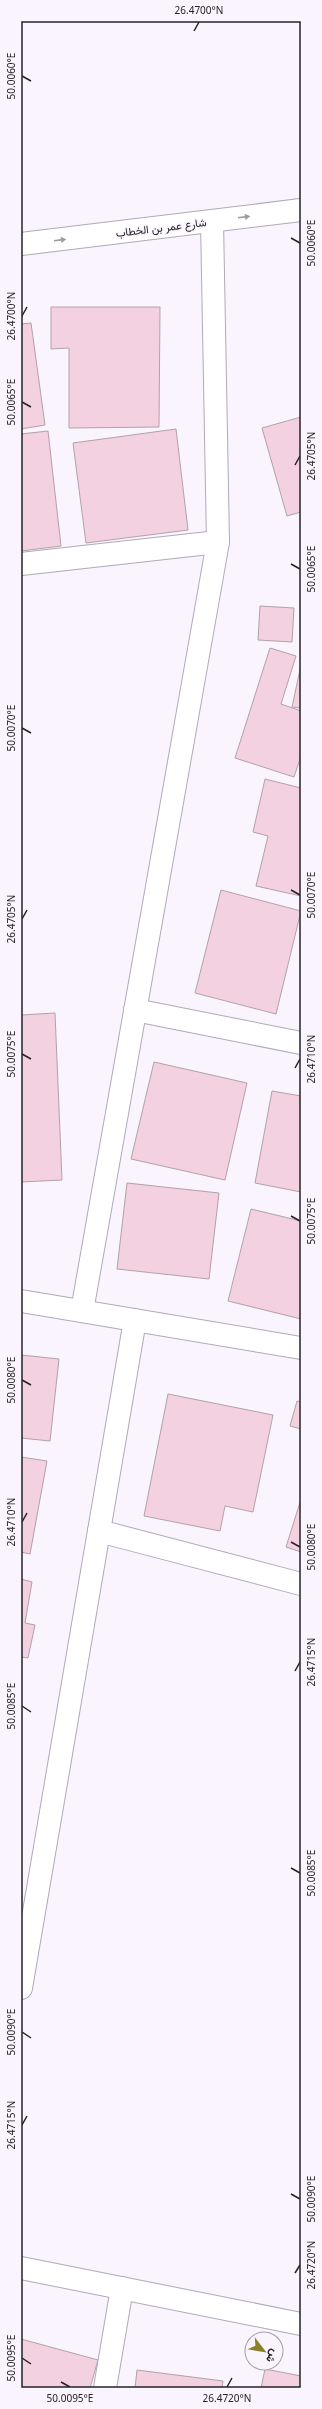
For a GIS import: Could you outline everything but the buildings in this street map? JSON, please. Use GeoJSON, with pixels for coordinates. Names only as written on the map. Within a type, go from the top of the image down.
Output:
{"type":"FeatureCollection","features":[{"type":"Feature","properties":{"kind":"street","name":"شارع عمر بن الخطاب"},"geometry":{"type":"LineString","coordinates":[[21,244],[301,210]]}},
{"type":"Feature","properties":{"kind":"street"},"geometry":{"type":"LineString","coordinates":[[82,1311],[218,542],[212,221]]}},
{"type":"Feature","properties":{"kind":"street"},"geometry":{"type":"LineString","coordinates":[[21,564],[218,542]]}},
{"type":"Feature","properties":{"kind":"street"},"geometry":{"type":"LineString","coordinates":[[135,1010],[301,1043]]}},
{"type":"Feature","properties":{"kind":"street"},"geometry":{"type":"LineString","coordinates":[[21,1301],[301,1348]]}},
{"type":"Feature","properties":{"kind":"street"},"geometry":{"type":"LineString","coordinates":[[21,1988],[25,1938],[99,1532],[135,1320]]}},
{"type":"Feature","properties":{"kind":"street"},"geometry":{"type":"LineString","coordinates":[[99,1532],[301,1584]]}},
{"type":"Feature","properties":{"kind":"street"},"geometry":{"type":"LineString","coordinates":[[21,2268],[301,2324]]}},
{"type":"Feature","properties":{"kind":"street"},"geometry":{"type":"LineString","coordinates":[[105,2388],[122,2288]]}}]}
